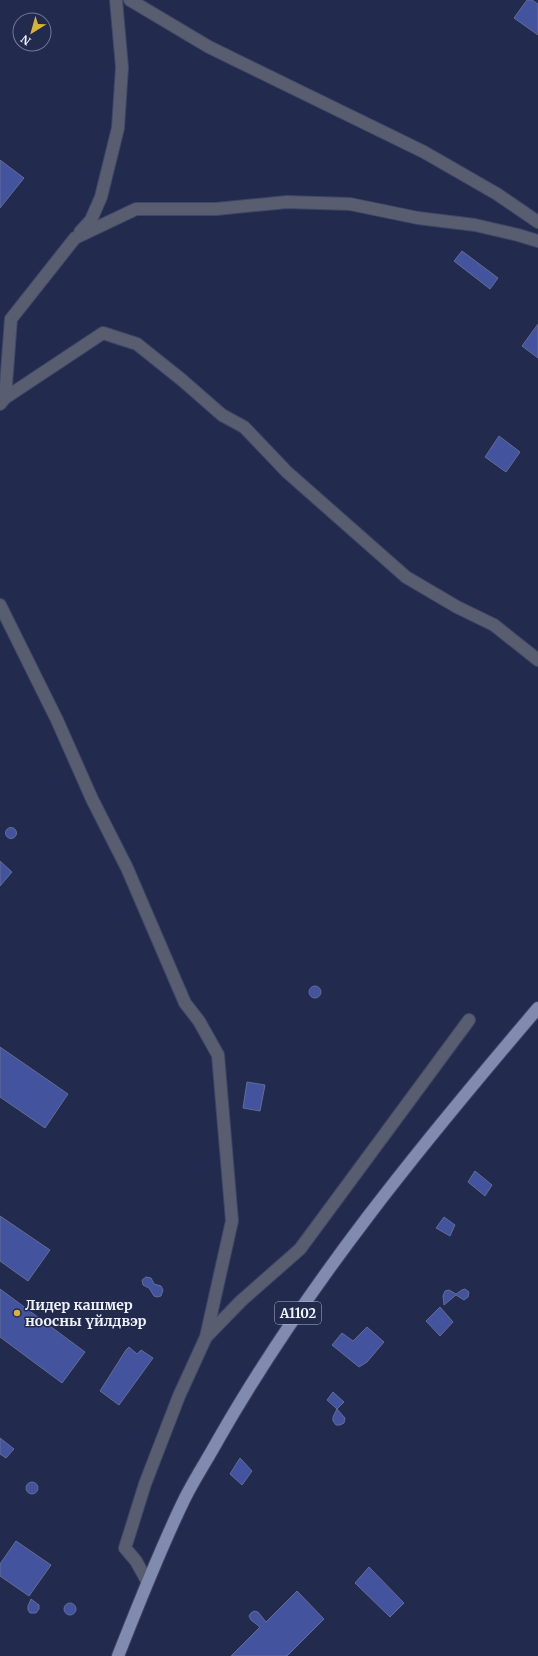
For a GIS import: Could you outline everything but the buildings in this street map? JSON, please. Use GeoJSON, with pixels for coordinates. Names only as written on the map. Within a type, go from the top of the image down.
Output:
{"type":"FeatureCollection","features":[{"type":"Feature","properties":{"kind":"main road","name":"A1102"},"geometry":{"type":"LineString","coordinates":[[118,1656],[147,1581],[186,1497],[238,1405],[266,1360],[316,1286],[397,1178],[538,1008]]}},
{"type":"Feature","properties":{"kind":"street"},"geometry":{"type":"LineString","coordinates":[[3,401],[11,319],[91,220],[101,197],[118,128],[122,67],[116,0]]}},
{"type":"Feature","properties":{"kind":"street"},"geometry":{"type":"LineString","coordinates":[[130,0],[209,47],[424,152],[497,194],[538,222]]}},
{"type":"Feature","properties":{"kind":"street"},"geometry":{"type":"LineString","coordinates":[[75,238],[136,209],[216,209],[287,202],[350,204],[418,218],[474,225],[538,241]]}},
{"type":"Feature","properties":{"kind":"street"},"geometry":{"type":"LineString","coordinates":[[3,401],[103,333],[137,344],[182,380],[222,415],[244,427],[287,472],[406,577],[457,607],[494,626],[538,660]]}},
{"type":"Feature","properties":{"kind":"street"},"geometry":{"type":"LineString","coordinates":[[0,604],[57,720],[92,799],[127,868],[186,1003],[199,1021],[218,1055],[232,1221],[206,1337],[178,1396],[145,1484],[126,1548],[136,1561],[147,1581]]}},
{"type":"Feature","properties":{"kind":"street"},"geometry":{"type":"LineString","coordinates":[[206,1337],[241,1301],[300,1249],[469,1020]]}},
{"type":"Feature","properties":{"kind":"place","name":"Лидер кашмер ноосны үйлдвэр"},"geometry":{"type":"Point","coordinates":[17,1313]}}]}
